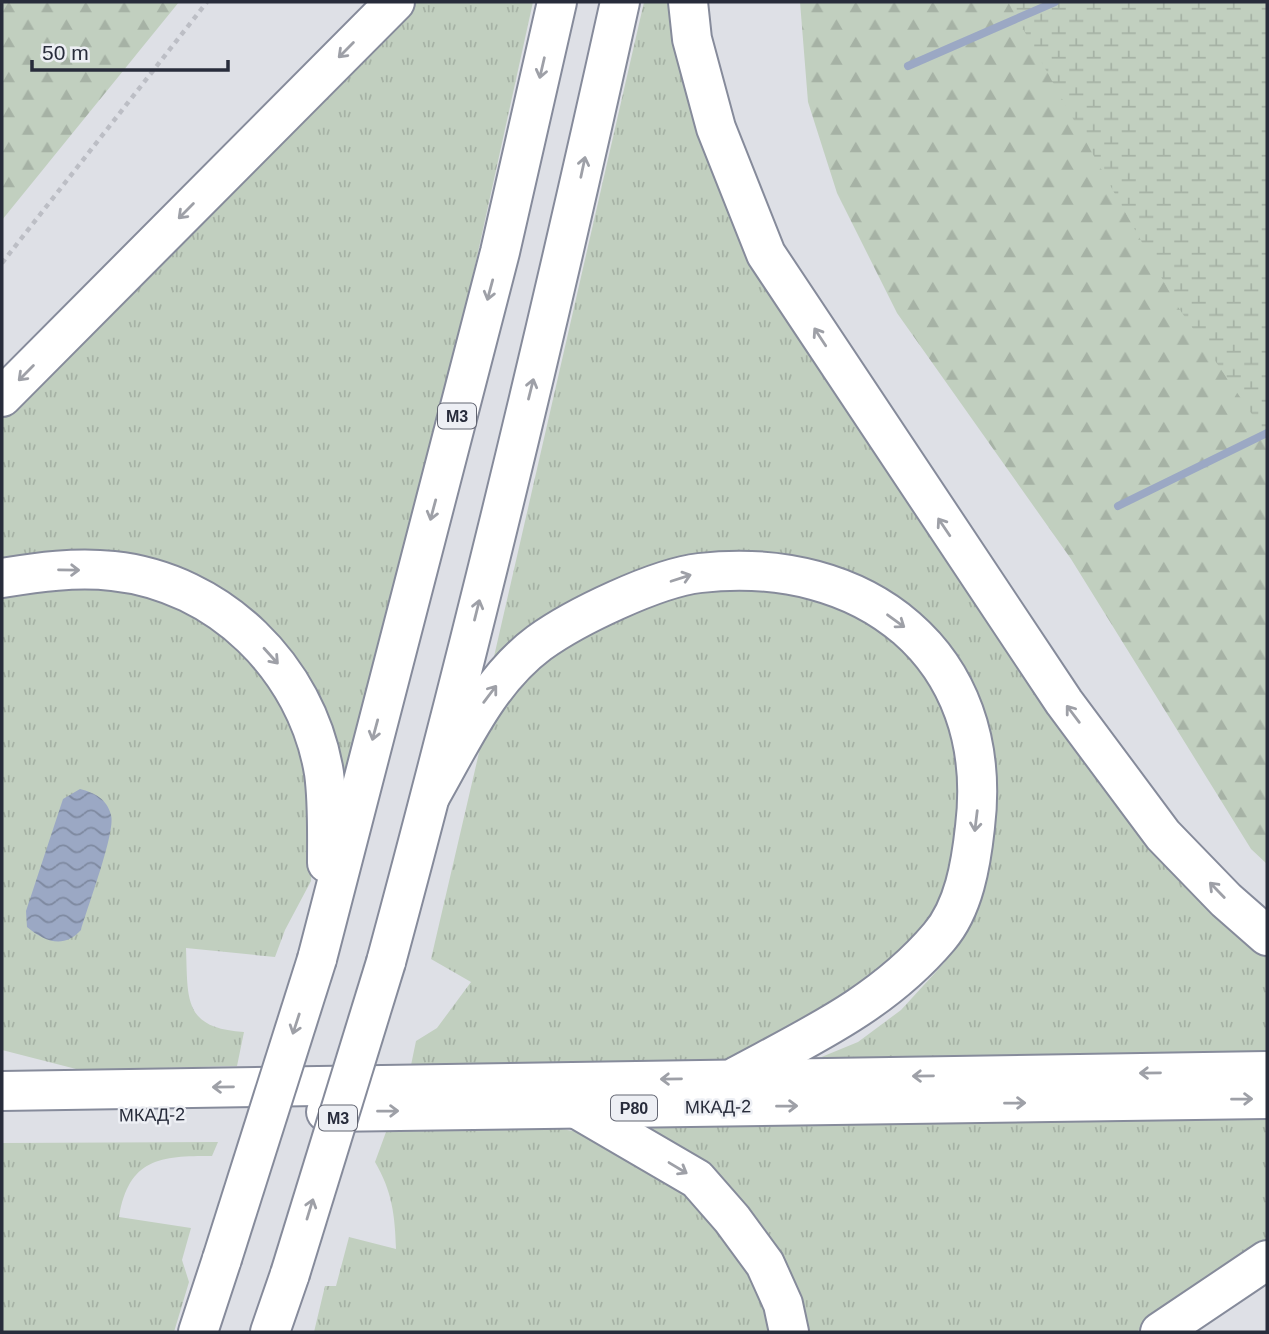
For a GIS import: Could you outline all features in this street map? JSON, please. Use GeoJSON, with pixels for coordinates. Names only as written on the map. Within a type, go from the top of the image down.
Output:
{"type":"FeatureCollection","features":[{"type":"Feature","properties":{"kind":"highway"},"geometry":{"type":"LineString","coordinates":[[2,397],[394,2]]}},
{"type":"Feature","properties":{"kind":"highway","name":"М3"},"geometry":{"type":"LineString","coordinates":[[198,1332],[317,959],[500,252],[557,2]]}},
{"type":"Feature","properties":{"kind":"highway","name":"М3"},"geometry":{"type":"LineString","coordinates":[[270,1332],[288,1282],[386,962],[431,795],[561,267],[620,2]]}},
{"type":"Feature","properties":{"kind":"highway"},"geometry":{"type":"LineString","coordinates":[[688,2],[692,39],[716,128],[766,254],[1064,702],[1163,835],[1226,900],[1267,936]]}},
{"type":"Feature","properties":{"kind":"highway"},"geometry":{"type":"LineString","coordinates":[[2,578],[52,570],[124,573],[156,580],[206,600],[249,632],[281,667],[303,707],[324,772],[326,918]]}},
{"type":"Feature","properties":{"kind":"highway"},"geometry":{"type":"LineString","coordinates":[[431,795],[486,698],[513,665],[573,620],[649,588],[696,573],[747,570],[799,574],[849,590],[908,631],[935,656],[963,703],[975,748],[978,805],[972,858],[961,897],[942,935],[860,1009],[732,1079]]}},
{"type":"Feature","properties":{"kind":"highway"},"geometry":{"type":"LineString","coordinates":[[2,1062],[72,1090]]}},
{"type":"Feature","properties":{"kind":"highway","name":"Р80"},"geometry":{"type":"LineString","coordinates":[[2,1091],[1267,1071]]}},
{"type":"Feature","properties":{"kind":"highway","name":"МКАД-2"},"geometry":{"type":"LineString","coordinates":[[2,1117],[1267,1099]]}},
{"type":"Feature","properties":{"kind":"highway"},"geometry":{"type":"LineString","coordinates":[[577,1109],[697,1179],[765,1264],[783,1304],[789,1332]]}},
{"type":"Feature","properties":{"kind":"highway"},"geometry":{"type":"LineString","coordinates":[[1160,1332],[1267,1260]]}},
{"type":"Feature","properties":{"kind":"highway"},"geometry":{"type":"LineString","coordinates":[[287,1332],[288,1282]]}},
{"type":"Feature","properties":{"kind":"path"},"geometry":{"type":"LineString","coordinates":[[2,263],[208,2]]}},
{"type":"Feature","properties":{"kind":"green space"},"geometry":{"type":"Polygon","coordinates":[[[2,2],[179,2],[2,220],[2,2]]]}},
{"type":"Feature","properties":{"kind":"green space"},"geometry":{"type":"Polygon","coordinates":[[[408,2],[533,2],[460,334],[339,801],[235,608],[2,569],[2,417],[156,264],[408,2]]]}},
{"type":"Feature","properties":{"kind":"green space"},"geometry":{"type":"Polygon","coordinates":[[[644,2],[675,2],[760,274],[830,387],[1064,727],[1258,952],[1267,958],[1267,1058],[802,1065],[858,1042],[901,1010],[944,963],[981,887],[995,808],[983,722],[951,647],[879,587],[819,560],[728,552],[645,572],[490,674],[644,2]]]}},
{"type":"Feature","properties":{"kind":"green space"},"geometry":{"type":"Polygon","coordinates":[[[800,2],[1267,2],[1267,864],[1251,849],[1071,559],[897,313],[837,193],[808,102],[800,2]]]}},
{"type":"Feature","properties":{"kind":"green space"},"geometry":{"type":"Polygon","coordinates":[[[1008,2],[1267,2],[1267,436],[1178,307],[1008,2]]]}},
{"type":"Feature","properties":{"kind":"green space"},"geometry":{"type":"Polygon","coordinates":[[[24,581],[170,594],[268,664],[308,744],[313,831],[311,881],[285,930],[275,957],[186,948],[189,996],[199,1017],[224,1029],[244,1032],[237,1066],[80,1070],[2,1050],[2,589],[24,581]]]}},
{"type":"Feature","properties":{"kind":"green space"},"geometry":{"type":"Polygon","coordinates":[[[749,584],[815,590],[918,655],[965,758],[957,872],[933,919],[857,999],[727,1060],[410,1070],[416,1041],[437,1028],[471,982],[431,959],[481,744],[515,691],[563,648],[674,592],[749,584]]]}},
{"type":"Feature","properties":{"kind":"green space"},"geometry":{"type":"Polygon","coordinates":[[[1267,1113],[1267,1242],[1136,1332],[800,1332],[628,1121],[1267,1113]]]}},
{"type":"Feature","properties":{"kind":"green space"},"geometry":{"type":"Polygon","coordinates":[[[536,1125],[598,1135],[647,1157],[730,1234],[779,1332],[314,1332],[325,1286],[336,1286],[349,1237],[396,1249],[391,1204],[375,1162],[386,1132],[536,1125]]]}},
{"type":"Feature","properties":{"kind":"green space"},"geometry":{"type":"Polygon","coordinates":[[[218,1142],[212,1156],[162,1160],[139,1172],[130,1183],[119,1217],[191,1228],[182,1260],[189,1282],[174,1332],[2,1332],[2,1143],[218,1142]]]}},
{"type":"Feature","properties":{"kind":"water"},"geometry":{"type":"Polygon","coordinates":[[[80,789],[95,795],[107,805],[111,815],[109,837],[81,930],[68,940],[48,940],[27,927],[26,911],[63,799],[80,789]]]}},
{"type":"Feature","properties":{"kind":"waterway"},"geometry":{"type":"LineString","coordinates":[[908,66],[1055,2]]}},
{"type":"Feature","properties":{"kind":"waterway"},"geometry":{"type":"LineString","coordinates":[[1118,506],[1267,433]]}}]}
